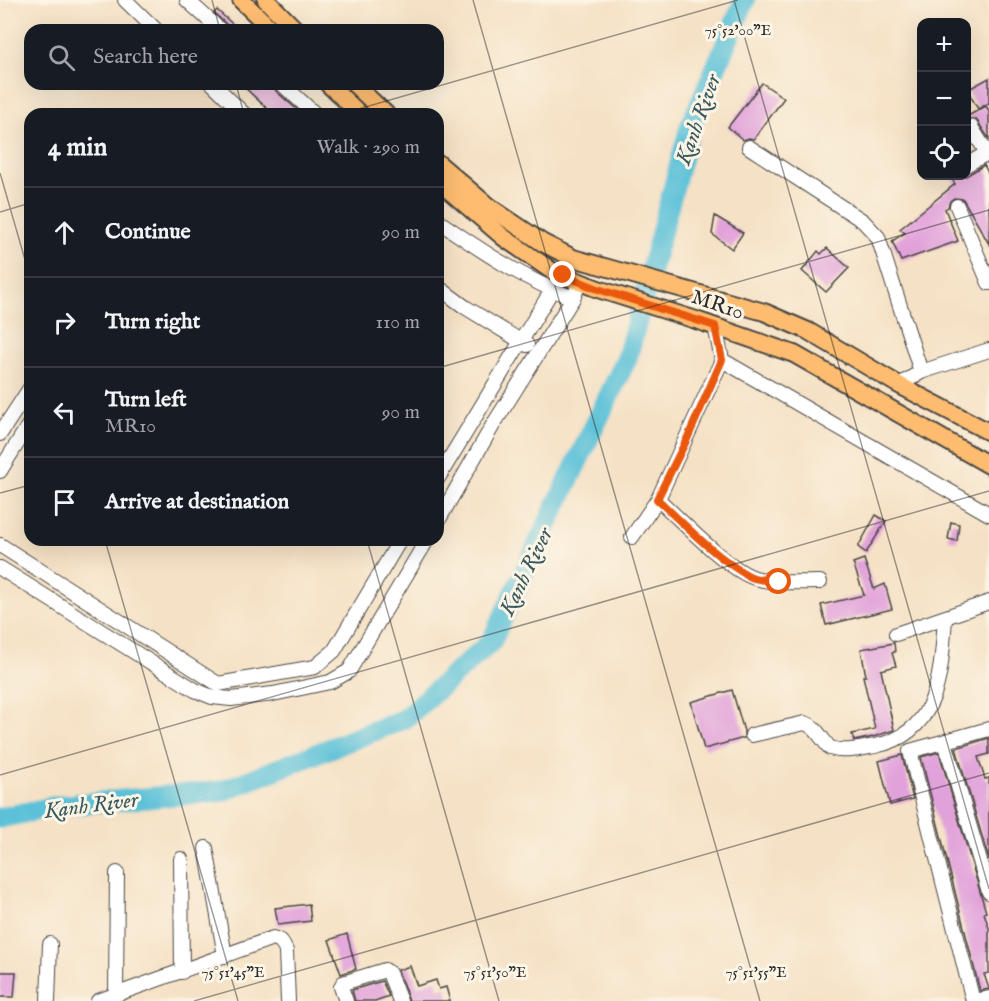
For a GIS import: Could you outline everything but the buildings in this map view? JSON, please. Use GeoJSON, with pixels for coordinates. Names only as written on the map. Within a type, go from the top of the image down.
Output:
{"type":"FeatureCollection","features":[{"type":"Feature","properties":{"kind":"main road"},"geometry":{"type":"LineString","coordinates":[[241,0],[266,24]]}},
{"type":"Feature","properties":{"kind":"main road"},"geometry":{"type":"LineString","coordinates":[[266,0],[290,24]]}},
{"type":"Feature","properties":{"kind":"main road"},"geometry":{"type":"LineString","coordinates":[[334,90],[354,108]]}},
{"type":"Feature","properties":{"kind":"main road"},"geometry":{"type":"LineString","coordinates":[[360,90],[380,108]]}},
{"type":"Feature","properties":{"kind":"main road","name":"MR10"},"geometry":{"type":"LineString","coordinates":[[444,168],[488,206],[543,243],[573,258],[764,312],[808,331],[899,385],[989,432]]}},
{"type":"Feature","properties":{"kind":"main road","name":"MR10"},"geometry":{"type":"LineString","coordinates":[[444,186],[503,237],[552,271],[598,289],[794,354],[989,465]]}},
{"type":"Feature","properties":{"kind":"street"},"geometry":{"type":"LineString","coordinates":[[125,0],[150,24]]}},
{"type":"Feature","properties":{"kind":"street"},"geometry":{"type":"LineString","coordinates":[[187,0],[213,24]]}},
{"type":"Feature","properties":{"kind":"street"},"geometry":{"type":"LineString","coordinates":[[219,90],[238,108]]}},
{"type":"Feature","properties":{"kind":"street"},"geometry":{"type":"LineString","coordinates":[[289,90],[308,108]]}},
{"type":"Feature","properties":{"kind":"street"},"geometry":{"type":"LineString","coordinates":[[971,127],[988,154],[971,162]]}},
{"type":"Feature","properties":{"kind":"street"},"geometry":{"type":"LineString","coordinates":[[749,147],[872,229],[878,237],[921,372]]}},
{"type":"Feature","properties":{"kind":"street"},"geometry":{"type":"LineString","coordinates":[[957,206],[989,283]]}},
{"type":"Feature","properties":{"kind":"street"},"geometry":{"type":"LineString","coordinates":[[444,224],[474,246],[552,290],[573,298]]}},
{"type":"Feature","properties":{"kind":"street"},"geometry":{"type":"LineString","coordinates":[[444,468],[563,275]]}},
{"type":"Feature","properties":{"kind":"street"},"geometry":{"type":"LineString","coordinates":[[444,511],[493,425],[573,298],[580,282]]}},
{"type":"Feature","properties":{"kind":"street"},"geometry":{"type":"LineString","coordinates":[[444,291],[539,352]]}},
{"type":"Feature","properties":{"kind":"street"},"geometry":{"type":"LineString","coordinates":[[632,537],[657,499],[722,360],[715,326]]}},
{"type":"Feature","properties":{"kind":"street"},"geometry":{"type":"LineString","coordinates":[[899,385],[921,372],[989,350]]}},
{"type":"Feature","properties":{"kind":"street"},"geometry":{"type":"LineString","coordinates":[[722,360],[989,514]]}},
{"type":"Feature","properties":{"kind":"street"},"geometry":{"type":"LineString","coordinates":[[0,434],[24,397]]}},
{"type":"Feature","properties":{"kind":"street"},"geometry":{"type":"LineString","coordinates":[[0,471],[24,433]]}},
{"type":"Feature","properties":{"kind":"street"},"geometry":{"type":"LineString","coordinates":[[657,499],[731,564],[753,578],[779,582],[820,582]]}},
{"type":"Feature","properties":{"kind":"street"},"geometry":{"type":"LineString","coordinates":[[0,545],[218,684],[315,667],[334,651],[396,546]]}},
{"type":"Feature","properties":{"kind":"street"},"geometry":{"type":"LineString","coordinates":[[0,568],[195,690],[212,697],[231,699],[273,694],[330,682],[349,671],[423,546]]}},
{"type":"Feature","properties":{"kind":"street"},"geometry":{"type":"LineString","coordinates":[[896,634],[989,602]]}},
{"type":"Feature","properties":{"kind":"street"},"geometry":{"type":"LineString","coordinates":[[752,735],[805,723],[816,730],[830,748],[848,751],[886,744],[904,736],[918,724],[931,705],[940,675],[945,618]]}},
{"type":"Feature","properties":{"kind":"street"},"geometry":{"type":"LineString","coordinates":[[989,729],[910,751],[973,1001],[989,998]]}},
{"type":"Feature","properties":{"kind":"street"},"geometry":{"type":"LineString","coordinates":[[945,742],[989,892]]}},
{"type":"Feature","properties":{"kind":"street"},"geometry":{"type":"LineString","coordinates":[[206,848],[225,956]]}},
{"type":"Feature","properties":{"kind":"street"},"geometry":{"type":"LineString","coordinates":[[181,859],[182,972]]}},
{"type":"Feature","properties":{"kind":"street"},"geometry":{"type":"LineString","coordinates":[[116,995],[117,873]]}},
{"type":"Feature","properties":{"kind":"street"},"geometry":{"type":"LineString","coordinates":[[98,1001],[273,938],[281,941],[286,951],[288,1001]]}},
{"type":"Feature","properties":{"kind":"street"},"geometry":{"type":"LineString","coordinates":[[48,1001],[50,944]]}},
{"type":"Feature","properties":{"kind":"street"},"geometry":{"type":"LineString","coordinates":[[346,1001],[341,987],[344,983],[385,970],[389,973],[400,1001]]}},
{"type":"Feature","properties":{"kind":"waterway","name":"Kanh River"},"geometry":{"type":"LineString","coordinates":[[0,818],[57,806],[222,791],[404,719],[491,642],[627,358],[690,127],[745,0]]}},
{"type":"Feature","properties":{"kind":"route"},"geometry":{"type":"LineString","coordinates":[[563,275],[598,289],[715,326],[722,360],[657,499],[731,564],[753,578],[779,582]]}}]}
